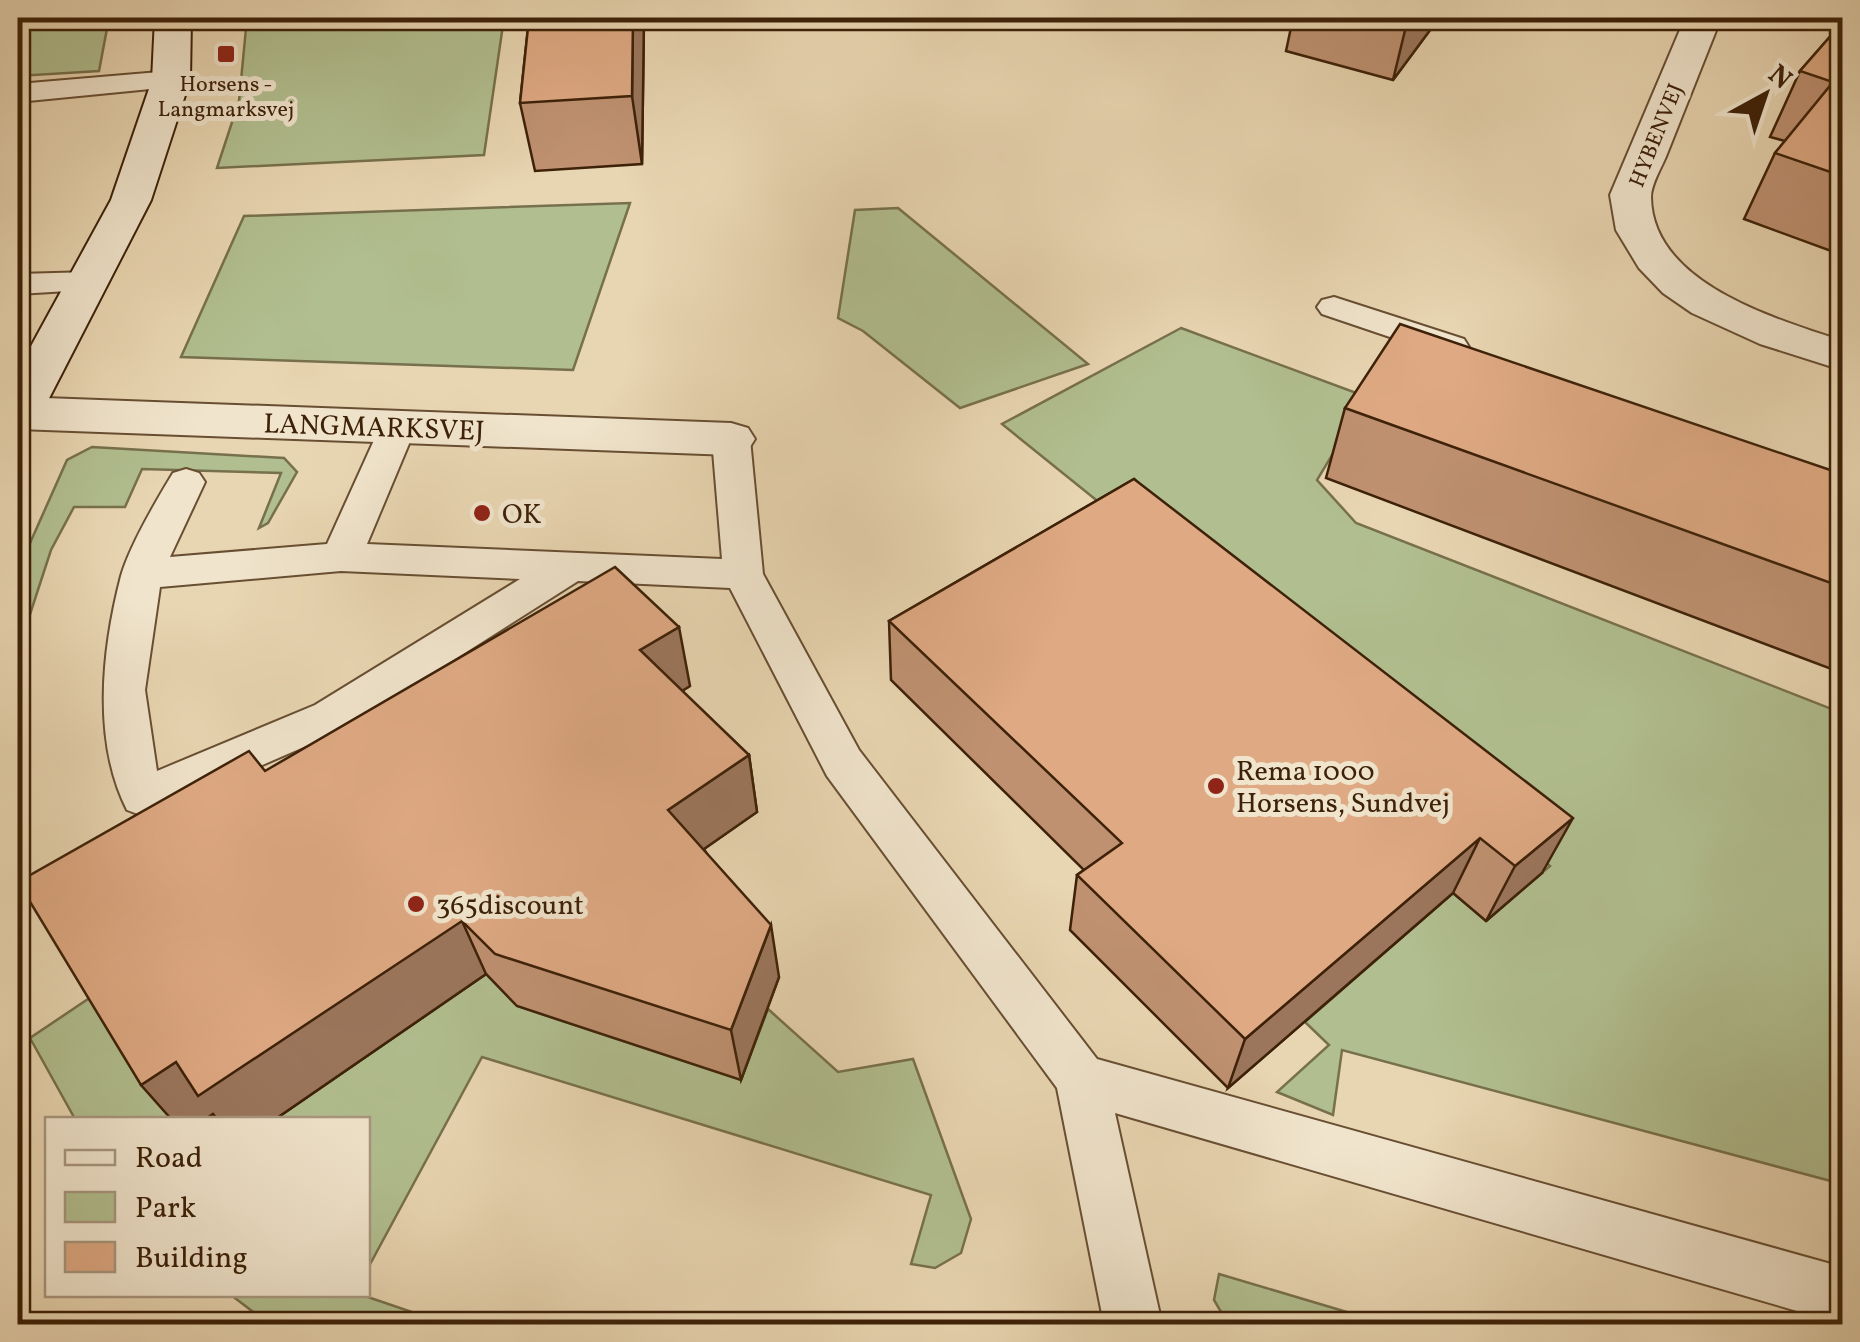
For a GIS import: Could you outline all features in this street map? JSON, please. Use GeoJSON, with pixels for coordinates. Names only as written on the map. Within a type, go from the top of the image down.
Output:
{"type":"FeatureCollection","features":[{"type":"Feature","properties":{"kind":"street","name":"LANGMARKSVEJ"},"geometry":{"type":"LineString","coordinates":[[173,18],[171,80],[131,200],[18,413],[731,440]]}},
{"type":"Feature","properties":{"kind":"street","name":"HYBENVEJ"},"geometry":{"type":"LineString","coordinates":[[1703,18],[1630,195],[1631,221],[1648,253],[1678,284],[1727,314],[1842,356]]}},
{"type":"Feature","properties":{"kind":"lane"},"geometry":{"type":"LineString","coordinates":[[18,93],[171,80]]}},
{"type":"Feature","properties":{"kind":"lane"},"geometry":{"type":"LineString","coordinates":[[18,284],[90,282]]}},
{"type":"Feature","properties":{"kind":"lane"},"geometry":{"type":"LineString","coordinates":[[1334,307],[1484,357]]}},
{"type":"Feature","properties":{"kind":"lane"},"geometry":{"type":"LineString","coordinates":[[341,557],[398,427]]}},
{"type":"Feature","properties":{"kind":"lane"},"geometry":{"type":"LineString","coordinates":[[731,440],[743,574],[843,763],[1081,1078],[1133,1324]]}},
{"type":"Feature","properties":{"kind":"lane"},"geometry":{"type":"LineString","coordinates":[[186,482],[142,574],[124,690],[132,764],[143,797],[330,718],[572,566]]}},
{"type":"Feature","properties":{"kind":"lane"},"geometry":{"type":"LineString","coordinates":[[142,574],[341,557],[743,574]]}},
{"type":"Feature","properties":{"kind":"lane"},"geometry":{"type":"LineString","coordinates":[[1081,1078],[1842,1296]]}},
{"type":"Feature","properties":{"kind":"green space"},"geometry":{"type":"Polygon","coordinates":[[[18,18],[109,18],[99,71],[18,76],[18,18]]]}},
{"type":"Feature","properties":{"kind":"green space"},"geometry":{"type":"Polygon","coordinates":[[[247,18],[504,18],[484,155],[217,168],[239,101],[247,18]]]}},
{"type":"Feature","properties":{"kind":"green space"},"geometry":{"type":"Polygon","coordinates":[[[630,203],[573,370],[181,357],[244,216],[630,203]]]}},
{"type":"Feature","properties":{"kind":"green space"},"geometry":{"type":"Polygon","coordinates":[[[898,208],[1088,364],[960,408],[863,331],[838,318],[855,210],[898,208]]]}},
{"type":"Feature","properties":{"kind":"green space"},"geometry":{"type":"Polygon","coordinates":[[[1181,328],[1367,397],[1317,480],[1356,523],[1842,713],[1842,1184],[1342,1050],[1333,1115],[1277,1092],[1329,1045],[1305,1022],[1453,893],[1486,920],[1550,866],[1002,424],[1181,328]]]}},
{"type":"Feature","properties":{"kind":"green space"},"geometry":{"type":"Polygon","coordinates":[[[92,447],[284,458],[297,472],[268,523],[259,528],[281,473],[142,469],[125,507],[74,507],[51,550],[18,651],[18,570],[67,460],[92,447]]]}},
{"type":"Feature","properties":{"kind":"green space"},"geometry":{"type":"Polygon","coordinates":[[[486,974],[517,1006],[741,1080],[768,1009],[838,1072],[913,1059],[971,1219],[961,1253],[935,1268],[911,1264],[931,1195],[482,1057],[370,1264],[370,1117],[278,1117],[486,974]]]}},
{"type":"Feature","properties":{"kind":"green space"},"geometry":{"type":"Polygon","coordinates":[[[97,993],[175,1117],[74,1117],[30,1038],[97,993]]]}},
{"type":"Feature","properties":{"kind":"green space"},"geometry":{"type":"Polygon","coordinates":[[[1219,1274],[1387,1324],[1228,1324],[1214,1300],[1219,1274]]]}},
{"type":"Feature","properties":{"kind":"green space"},"geometry":{"type":"Polygon","coordinates":[[[234,1297],[368,1297],[447,1324],[269,1324],[234,1297]]]}},
{"type":"Feature","properties":{"kind":"building"},"geometry":{"type":"Polygon","coordinates":[[[529,18],[633,18],[632,96],[520,103],[529,18]]]}},
{"type":"Feature","properties":{"kind":"building"},"geometry":{"type":"Polygon","coordinates":[[[1842,23],[1842,176],[1775,153],[1833,82],[1800,71],[1842,23]]]}},
{"type":"Feature","properties":{"kind":"building"},"geometry":{"type":"Polygon","coordinates":[[[1400,324],[1842,474],[1842,587],[1345,408],[1400,324]]]}},
{"type":"Feature","properties":{"kind":"building","name":"Rema 1000 Horsens, Sundvej"},"geometry":{"type":"Polygon","coordinates":[[[1134,479],[1573,818],[1515,866],[1480,838],[1245,1039],[1077,875],[1122,843],[889,621],[1134,479]]]}},
{"type":"Feature","properties":{"kind":"building","name":"365discount"},"geometry":{"type":"Polygon","coordinates":[[[615,567],[679,627],[640,650],[749,755],[668,810],[771,925],[731,1030],[495,954],[462,921],[198,1096],[176,1062],[141,1085],[18,882],[249,751],[265,771],[615,567]]]}},
{"type":"Feature","properties":{"kind":"place","name":"Horsens - Langmarksvej"},"geometry":{"type":"Point","coordinates":[226,54]}},
{"type":"Feature","properties":{"kind":"place","name":"OK"},"geometry":{"type":"Point","coordinates":[482,513]}},
{"type":"Feature","properties":{"kind":"place","name":"Rema 1000 Horsens, Sundvej"},"geometry":{"type":"Point","coordinates":[1216,786]}},
{"type":"Feature","properties":{"kind":"place","name":"365discount"},"geometry":{"type":"Point","coordinates":[416,904]}}]}
